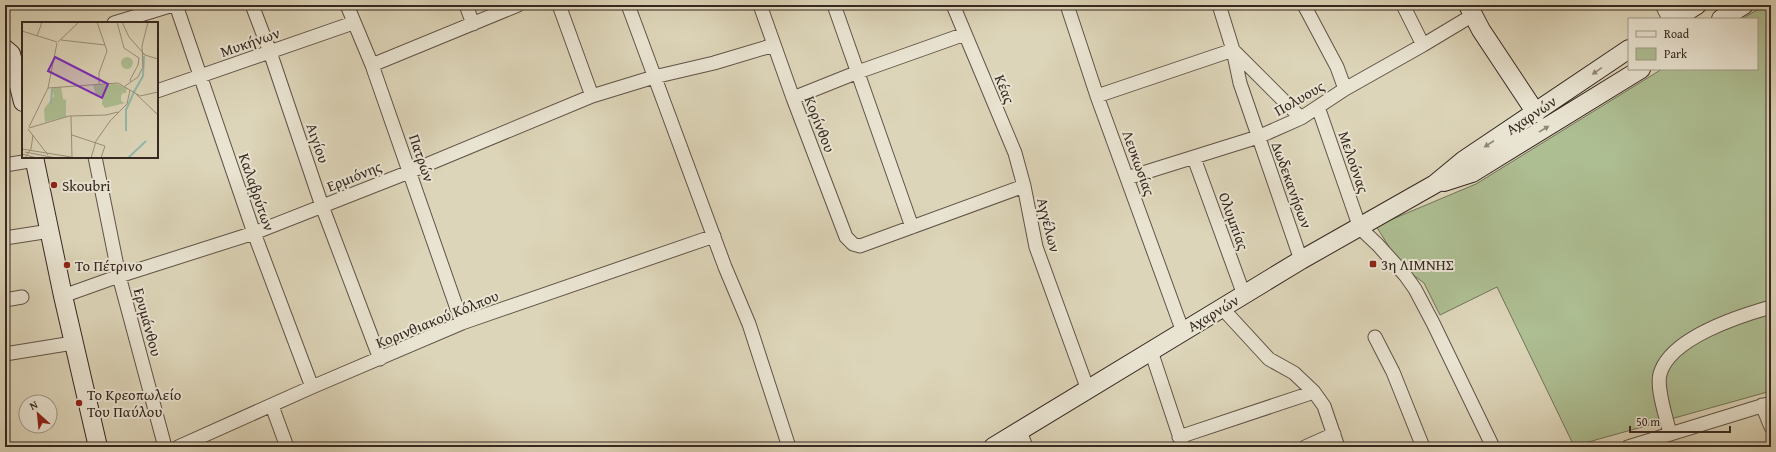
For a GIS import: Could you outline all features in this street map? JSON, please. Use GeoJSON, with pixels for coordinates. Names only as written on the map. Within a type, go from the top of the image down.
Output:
{"type":"FeatureCollection","features":[{"type":"Feature","properties":{"kind":"main road"},"geometry":{"type":"LineString","coordinates":[[1676,18],[1697,5]]}},
{"type":"Feature","properties":{"kind":"main road"},"geometry":{"type":"LineString","coordinates":[[1723,18],[1744,5]]}},
{"type":"Feature","properties":{"kind":"main road"},"geometry":{"type":"LineString","coordinates":[[1471,10],[1536,113]]}},
{"type":"Feature","properties":{"kind":"main road","name":"Αχαρνών"},"geometry":{"type":"LineString","coordinates":[[994,447],[1023,439],[1088,390],[1151,351],[1302,260],[1436,184],[1464,160],[1628,50]]}},
{"type":"Feature","properties":{"kind":"main road"},"geometry":{"type":"LineString","coordinates":[[13,51],[22,97]]}},
{"type":"Feature","properties":{"kind":"main road","name":"Αχαρνών"},"geometry":{"type":"LineString","coordinates":[[1436,184],[1472,173],[1639,70]]}},
{"type":"Feature","properties":{"kind":"main road"},"geometry":{"type":"LineString","coordinates":[[35,158],[73,343],[98,447]]}},
{"type":"Feature","properties":{"kind":"street"},"geometry":{"type":"LineString","coordinates":[[117,22],[173,5]]}},
{"type":"Feature","properties":{"kind":"street","name":"Καλαβρύτων"},"geometry":{"type":"LineString","coordinates":[[176,5],[254,233],[312,387]]}},
{"type":"Feature","properties":{"kind":"street","name":"Αιγίου"},"geometry":{"type":"LineString","coordinates":[[252,5],[270,52],[322,206],[380,359]]}},
{"type":"Feature","properties":{"kind":"street","name":"Πατρών"},"geometry":{"type":"LineString","coordinates":[[347,5],[353,23],[372,65],[462,323]]}},
{"type":"Feature","properties":{"kind":"street"},"geometry":{"type":"LineString","coordinates":[[466,5],[473,24]]}},
{"type":"Feature","properties":{"kind":"street"},"geometry":{"type":"LineString","coordinates":[[372,65],[518,5]]}},
{"type":"Feature","properties":{"kind":"street"},"geometry":{"type":"LineString","coordinates":[[559,5],[592,96]]}},
{"type":"Feature","properties":{"kind":"street"},"geometry":{"type":"LineString","coordinates":[[628,5],[725,267],[750,324],[789,447]]}},
{"type":"Feature","properties":{"kind":"street","name":"Κορίνθου"},"geometry":{"type":"LineString","coordinates":[[760,5],[793,98],[846,237],[853,244],[860,246]]}},
{"type":"Feature","properties":{"kind":"street"},"geometry":{"type":"LineString","coordinates":[[834,5],[912,227]]}},
{"type":"Feature","properties":{"kind":"street","name":"Κέας"},"geometry":{"type":"LineString","coordinates":[[953,5],[1015,153],[1024,186]]}},
{"type":"Feature","properties":{"kind":"street","name":"Λευκωσίας"},"geometry":{"type":"LineString","coordinates":[[1067,5],[1097,96],[1183,332]]}},
{"type":"Feature","properties":{"kind":"street"},"geometry":{"type":"LineString","coordinates":[[1304,5],[1337,67],[1345,89]]}},
{"type":"Feature","properties":{"kind":"street"},"geometry":{"type":"LineString","coordinates":[[1403,5],[1424,45]]}},
{"type":"Feature","properties":{"kind":"street"},"geometry":{"type":"LineString","coordinates":[[1662,5],[1668,18]]}},
{"type":"Feature","properties":{"kind":"street","name":"Δωδεκανήσων"},"geometry":{"type":"LineString","coordinates":[[1222,6],[1240,84],[1302,260]]}},
{"type":"Feature","properties":{"kind":"street","name":"Πολυους"},"geometry":{"type":"LineString","coordinates":[[1127,178],[1258,138],[1301,118],[1345,89],[1424,45],[1471,10]]}},
{"type":"Feature","properties":{"kind":"street","name":"Μυκήνων"},"geometry":{"type":"LineString","coordinates":[[158,91],[353,23]]}},
{"type":"Feature","properties":{"kind":"street"},"geometry":{"type":"LineString","coordinates":[[793,98],[858,72],[965,34]]}},
{"type":"Feature","properties":{"kind":"street","name":"Ερμιόνης"},"geometry":{"type":"LineString","coordinates":[[63,296],[254,233],[409,172],[592,96],[654,77],[714,63],[774,45]]}},
{"type":"Feature","properties":{"kind":"street"},"geometry":{"type":"LineString","coordinates":[[1097,96],[1233,50],[1301,118]]}},
{"type":"Feature","properties":{"kind":"street","name":"Μελούνας"},"geometry":{"type":"LineString","coordinates":[[1318,107],[1360,228]]}},
{"type":"Feature","properties":{"kind":"street"},"geometry":{"type":"LineString","coordinates":[[5,166],[35,158]]}},
{"type":"Feature","properties":{"kind":"street","name":"Ερυμάνθου"},"geometry":{"type":"LineString","coordinates":[[95,158],[120,276],[165,447]]}},
{"type":"Feature","properties":{"kind":"street","name":"Ολυμπίας"},"geometry":{"type":"LineString","coordinates":[[1194,158],[1244,295]]}},
{"type":"Feature","properties":{"kind":"street","name":"Αγγέλων"},"geometry":{"type":"LineString","coordinates":[[860,246],[1024,186],[1036,247],[1088,390]]}},
{"type":"Feature","properties":{"kind":"street"},"geometry":{"type":"LineString","coordinates":[[1360,228],[1378,245],[1405,275],[1415,289],[1433,322],[1493,447]]}},
{"type":"Feature","properties":{"kind":"street"},"geometry":{"type":"LineString","coordinates":[[5,238],[50,231]]}},
{"type":"Feature","properties":{"kind":"street","name":"Κορινθιακού Κόλπου"},"geometry":{"type":"LineString","coordinates":[[178,447],[312,387],[462,323],[714,236]]}},
{"type":"Feature","properties":{"kind":"street"},"geometry":{"type":"LineString","coordinates":[[5,300],[22,297]]}},
{"type":"Feature","properties":{"kind":"street"},"geometry":{"type":"LineString","coordinates":[[1670,434],[1660,388],[1660,374],[1666,362],[1677,350],[1693,338],[1717,325],[1745,314],[1771,307]]}},
{"type":"Feature","properties":{"kind":"street"},"geometry":{"type":"LineString","coordinates":[[1222,308],[1269,359],[1294,373],[1314,392],[1324,406],[1338,447]]}},
{"type":"Feature","properties":{"kind":"street"},"geometry":{"type":"LineString","coordinates":[[1375,337],[1393,372],[1423,447]]}},
{"type":"Feature","properties":{"kind":"street"},"geometry":{"type":"LineString","coordinates":[[5,354],[73,343]]}},
{"type":"Feature","properties":{"kind":"street"},"geometry":{"type":"LineString","coordinates":[[1151,351],[1181,442],[1314,392]]}},
{"type":"Feature","properties":{"kind":"street"},"geometry":{"type":"LineString","coordinates":[[1628,447],[1766,404],[1771,428]]}},
{"type":"Feature","properties":{"kind":"street"},"geometry":{"type":"LineString","coordinates":[[272,406],[287,447]]}},
{"type":"Feature","properties":{"kind":"street"},"geometry":{"type":"LineString","coordinates":[[1304,447],[1334,434]]}},
{"type":"Feature","properties":{"kind":"green space"},"geometry":{"type":"Polygon","coordinates":[[[1765,5],[1771,5],[1771,391],[1574,446],[1497,287],[1440,315],[1424,283],[1401,266],[1376,226],[1476,184],[1660,70],[1758,70],[1758,18],[1744,18],[1765,5]]]}},
{"type":"Feature","properties":{"kind":"place","name":"Skoubri"},"geometry":{"type":"Point","coordinates":[54,185]}},
{"type":"Feature","properties":{"kind":"place","name":"3η ΛΙΜΝΗΣ"},"geometry":{"type":"Point","coordinates":[1373,264]}},
{"type":"Feature","properties":{"kind":"place","name":"Το Πέτρινο"},"geometry":{"type":"Point","coordinates":[67,265]}},
{"type":"Feature","properties":{"kind":"place","name":"Το Κρεοπωλείο Του Παύλου"},"geometry":{"type":"Point","coordinates":[79,403]}}]}
